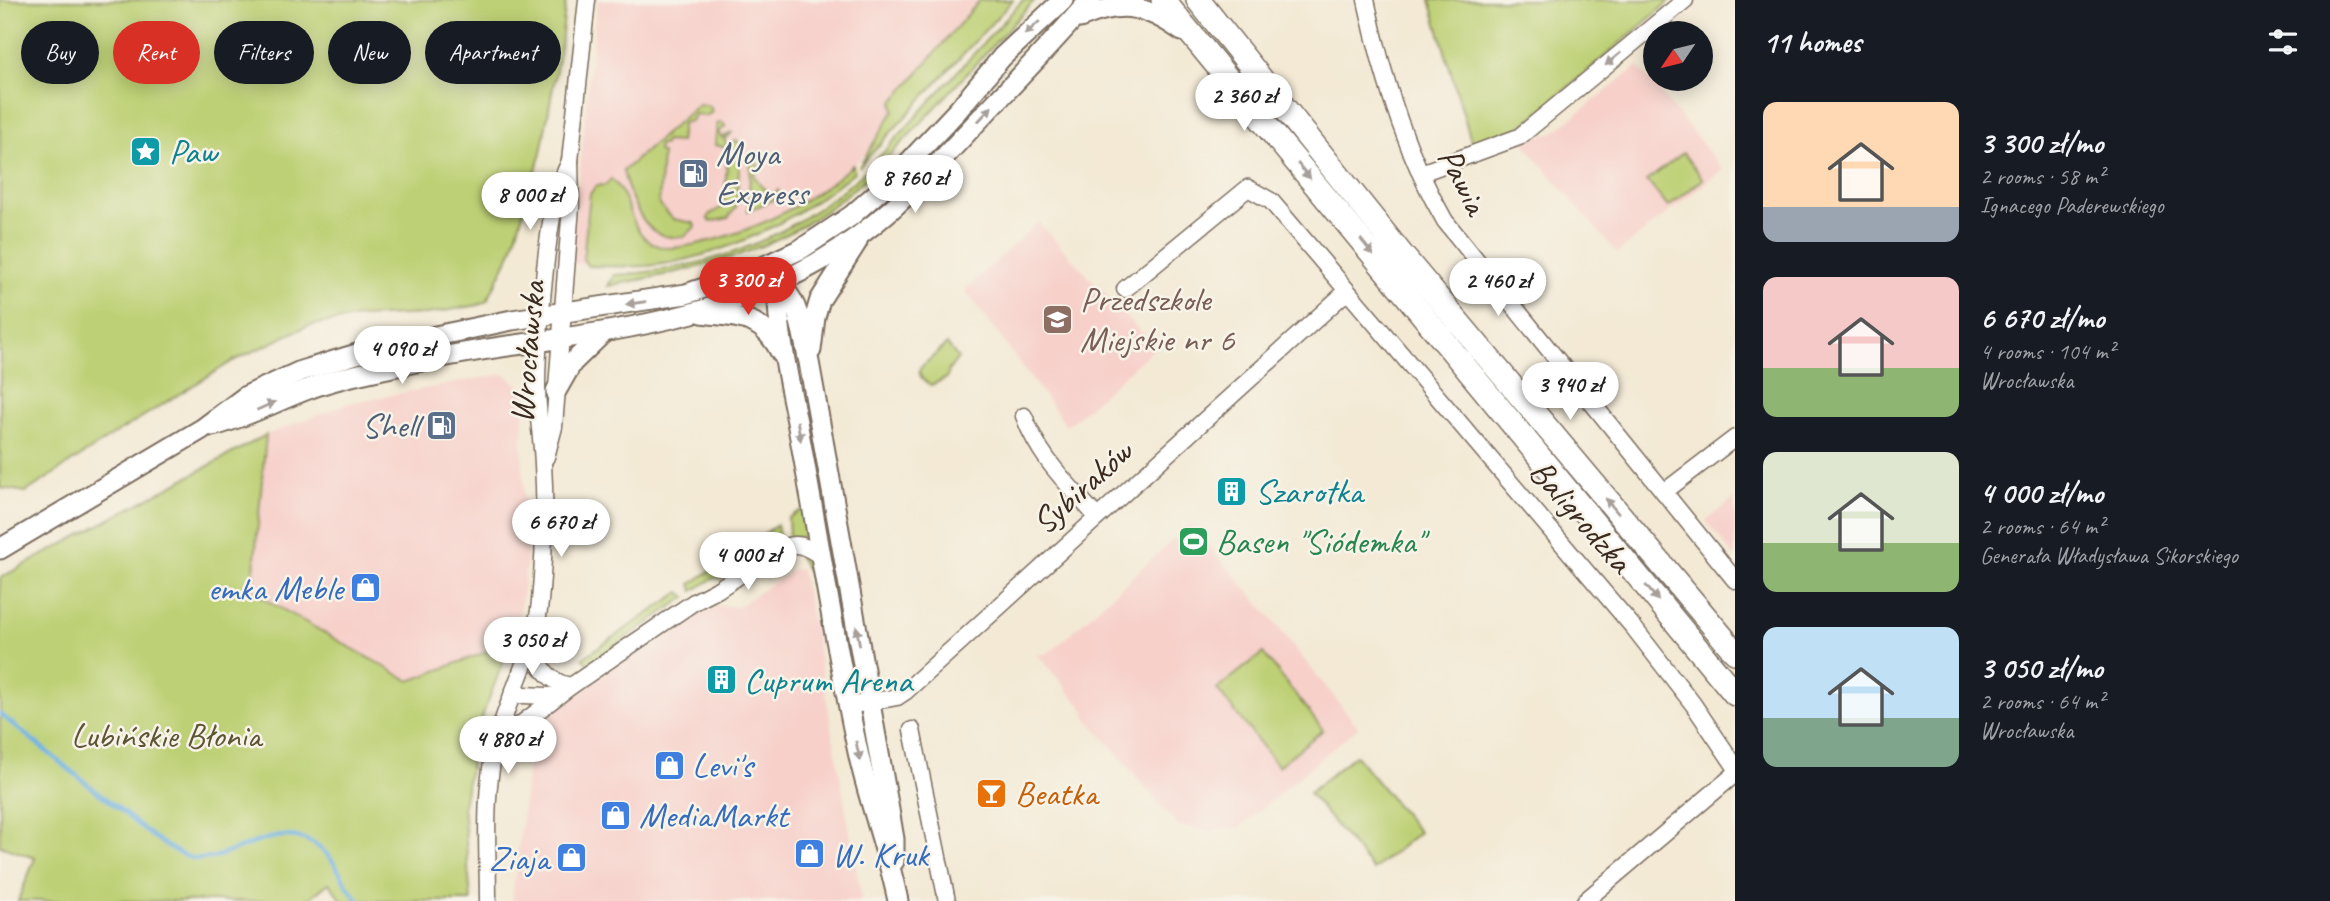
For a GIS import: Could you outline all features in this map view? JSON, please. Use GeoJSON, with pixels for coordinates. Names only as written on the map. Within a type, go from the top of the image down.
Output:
{"type":"FeatureCollection","features":[{"type":"Feature","properties":{"kind":"main road"},"geometry":{"type":"LineString","coordinates":[[1163,0],[1735,694]]}},
{"type":"Feature","properties":{"kind":"main road"},"geometry":{"type":"LineString","coordinates":[[1203,5],[1402,255],[1735,652]]}},
{"type":"Feature","properties":{"kind":"street","name":"Wrocławska"},"geometry":{"type":"LineString","coordinates":[[543,464],[554,427],[571,206],[570,161],[587,0]]}},
{"type":"Feature","properties":{"kind":"street"},"geometry":{"type":"LineString","coordinates":[[0,549],[202,429],[246,396],[301,371],[346,355],[541,315],[686,294],[752,272],[793,253],[851,216],[894,178],[958,110],[1002,57],[1063,0]]}},
{"type":"Feature","properties":{"kind":"street"},"geometry":{"type":"LineString","coordinates":[[202,429],[245,416],[311,388],[356,375],[603,333],[695,313],[778,283],[820,261],[864,232],[893,208],[938,164],[1090,0]]}},
{"type":"Feature","properties":{"kind":"street","name":"Pawia"},"geometry":{"type":"LineString","coordinates":[[1366,0],[1375,43],[1404,131],[1435,203],[1458,239],[1735,580]]}},
{"type":"Feature","properties":{"kind":"street"},"geometry":{"type":"LineString","coordinates":[[1421,173],[1519,137],[1685,0]]}},
{"type":"Feature","properties":{"kind":"street"},"geometry":{"type":"LineString","coordinates":[[1068,26],[1090,12],[1108,5],[1138,4],[1154,11],[1198,43]]}},
{"type":"Feature","properties":{"kind":"street","name":"Wrocławska"},"geometry":{"type":"LineString","coordinates":[[488,901],[488,788],[496,743],[538,619],[543,562],[543,464],[537,383],[539,342],[549,230],[556,194],[570,161]]}},
{"type":"Feature","properties":{"kind":"street","name":"Baligrodzka"},"geometry":{"type":"LineString","coordinates":[[1125,289],[1248,188],[1271,201],[1634,628],[1693,704],[1735,766]]}},
{"type":"Feature","properties":{"kind":"street"},"geometry":{"type":"LineString","coordinates":[[809,362],[820,300],[864,232]]}},
{"type":"Feature","properties":{"kind":"street"},"geometry":{"type":"LineString","coordinates":[[793,253],[778,283],[776,296],[786,363],[849,706],[871,808],[892,872],[898,901]]}},
{"type":"Feature","properties":{"kind":"street"},"geometry":{"type":"LineString","coordinates":[[752,272],[778,283],[791,298],[809,362],[894,839],[892,872]]}},
{"type":"Feature","properties":{"kind":"street","name":"Sybiraków"},"geometry":{"type":"LineString","coordinates":[[849,706],[897,697],[906,691],[1347,291]]}},
{"type":"Feature","properties":{"kind":"street"},"geometry":{"type":"LineString","coordinates":[[695,313],[755,321],[771,334],[786,363]]}},
{"type":"Feature","properties":{"kind":"street"},"geometry":{"type":"LineString","coordinates":[[556,391],[572,363],[603,333]]}},
{"type":"Feature","properties":{"kind":"street"},"geometry":{"type":"LineString","coordinates":[[1024,415],[1035,443],[1045,458],[1096,516]]}},
{"type":"Feature","properties":{"kind":"street"},"geometry":{"type":"LineString","coordinates":[[1664,492],[1735,438]]}},
{"type":"Feature","properties":{"kind":"street"},"geometry":{"type":"LineString","coordinates":[[496,743],[673,616],[786,545],[798,544],[822,557]]}},
{"type":"Feature","properties":{"kind":"street"},"geometry":{"type":"LineString","coordinates":[[530,648],[550,678],[562,685],[565,691]]}},
{"type":"Feature","properties":{"kind":"street"},"geometry":{"type":"LineString","coordinates":[[512,696],[523,694],[546,697],[565,691]]}},
{"type":"Feature","properties":{"kind":"street"},"geometry":{"type":"LineString","coordinates":[[912,730],[947,901]]}},
{"type":"Feature","properties":{"kind":"street"},"geometry":{"type":"LineString","coordinates":[[1585,901],[1735,774]]}},
{"type":"Feature","properties":{"kind":"shaded area"},"geometry":{"type":"Polygon","coordinates":[[[597,0],[1006,0],[894,126],[828,190],[763,230],[655,262],[570,264],[597,0]]]}},
{"type":"Feature","properties":{"kind":"shaded area"},"geometry":{"type":"Polygon","coordinates":[[[1638,66],[1643,72],[1643,91],[1659,91],[1723,169],[1617,253],[1524,144],[1531,138],[1553,133],[1638,66]]]}},
{"type":"Feature","properties":{"kind":"shaded area","name":"Przedszkole Miejskie nr 6"},"geometry":{"type":"Polygon","coordinates":[[[1038,222],[1155,348],[1067,426],[965,290],[1038,222]]]}},
{"type":"Feature","properties":{"kind":"shaded area"},"geometry":{"type":"Polygon","coordinates":[[[504,374],[525,390],[526,401],[522,443],[527,560],[518,623],[510,643],[410,681],[252,592],[266,435],[349,403],[504,374]]]}},
{"type":"Feature","properties":{"kind":"shaded area"},"geometry":{"type":"Polygon","coordinates":[[[1735,498],[1735,558],[1706,521],[1735,498]]]}},
{"type":"Feature","properties":{"kind":"shaded area"},"geometry":{"type":"Polygon","coordinates":[[[1190,524],[1263,608],[1358,727],[1240,827],[1216,829],[1213,832],[1178,826],[1084,715],[1086,712],[1037,654],[1045,654],[1055,648],[1190,524]]]}},
{"type":"Feature","properties":{"kind":"shaded area","name":"Cuprum Arena"},"geometry":{"type":"Polygon","coordinates":[[[794,569],[801,570],[815,633],[862,901],[512,901],[533,722],[699,609],[708,604],[737,607],[794,569]]]}},
{"type":"Feature","properties":{"kind":"green space"},"geometry":{"type":"Polygon","coordinates":[[[0,0],[566,0],[561,43],[561,21],[425,21],[425,84],[554,84],[541,153],[511,253],[487,301],[479,305],[427,314],[360,317],[307,326],[233,361],[26,492],[0,488],[0,0]]]}},
{"type":"Feature","properties":{"kind":"green space"},"geometry":{"type":"Polygon","coordinates":[[[980,0],[1013,0],[859,167],[894,110],[893,102],[980,0]]]}},
{"type":"Feature","properties":{"kind":"green space"},"geometry":{"type":"Polygon","coordinates":[[[1023,0],[1035,0],[900,145],[847,195],[807,223],[764,245],[720,261],[608,286],[614,275],[652,272],[721,257],[753,245],[813,212],[871,166],[1023,0]]]}},
{"type":"Feature","properties":{"kind":"green space"},"geometry":{"type":"Polygon","coordinates":[[[1430,0],[1670,1],[1643,21],[1643,24],[1520,128],[1472,144],[1430,0]]]}},
{"type":"Feature","properties":{"kind":"green space"},"geometry":{"type":"Polygon","coordinates":[[[699,104],[710,106],[712,112],[706,116],[694,114],[691,121],[682,123],[680,142],[665,141],[664,145],[659,144],[658,152],[662,153],[659,204],[673,219],[694,223],[695,227],[684,237],[664,236],[651,228],[639,214],[623,171],[699,104]]]}},
{"type":"Feature","properties":{"kind":"green space"},"geometry":{"type":"Polygon","coordinates":[[[721,122],[726,126],[718,132],[722,138],[732,133],[724,140],[728,146],[737,140],[742,148],[741,152],[734,149],[730,152],[730,159],[740,159],[736,207],[728,218],[711,222],[709,215],[724,206],[728,148],[715,145],[717,124],[721,122]]]}},
{"type":"Feature","properties":{"kind":"green space"},"geometry":{"type":"Polygon","coordinates":[[[1683,153],[1703,179],[1668,207],[1647,181],[1683,153]]]}},
{"type":"Feature","properties":{"kind":"green space"},"geometry":{"type":"Polygon","coordinates":[[[751,158],[761,168],[753,175],[770,196],[778,190],[779,192],[777,198],[748,211],[751,158]]]}},
{"type":"Feature","properties":{"kind":"green space"},"geometry":{"type":"Polygon","coordinates":[[[853,165],[854,172],[807,206],[731,246],[676,262],[647,266],[588,266],[583,259],[590,194],[596,186],[606,185],[611,179],[622,194],[643,236],[661,247],[673,248],[719,239],[780,215],[853,165]]]}},
{"type":"Feature","properties":{"kind":"green space"},"geometry":{"type":"Polygon","coordinates":[[[947,344],[958,358],[949,370],[947,378],[931,385],[922,379],[920,368],[947,344]]]}},
{"type":"Feature","properties":{"kind":"green space","name":"Lubińskie Błonia"},"geometry":{"type":"Polygon","coordinates":[[[266,435],[252,592],[410,681],[510,643],[476,733],[463,805],[471,901],[342,901],[329,883],[306,901],[18,901],[35,858],[0,846],[0,578],[266,435]]]}},
{"type":"Feature","properties":{"kind":"green space"},"geometry":{"type":"Polygon","coordinates":[[[805,508],[808,537],[789,538],[788,518],[805,508]]]}},
{"type":"Feature","properties":{"kind":"green space"},"geometry":{"type":"Polygon","coordinates":[[[777,525],[780,543],[724,579],[714,578],[693,591],[691,584],[777,525]]]}},
{"type":"Feature","properties":{"kind":"green space"},"geometry":{"type":"Polygon","coordinates":[[[794,549],[813,560],[817,612],[808,571],[794,549]]]}},
{"type":"Feature","properties":{"kind":"green space"},"geometry":{"type":"Polygon","coordinates":[[[680,592],[686,597],[588,664],[583,658],[680,592]]]}},
{"type":"Feature","properties":{"kind":"green space"},"geometry":{"type":"Polygon","coordinates":[[[1263,653],[1323,730],[1278,766],[1217,689],[1263,653]]]}},
{"type":"Feature","properties":{"kind":"green space"},"geometry":{"type":"Polygon","coordinates":[[[1355,755],[1419,832],[1373,870],[1309,793],[1355,755]]]}},
{"type":"Feature","properties":{"kind":"waterway"},"geometry":{"type":"LineString","coordinates":[[0,714],[151,835],[178,853],[202,859],[269,838],[286,836],[304,839],[327,854],[359,901]]}},
{"type":"Feature","properties":{"kind":"place","name":"Paw"},"geometry":{"type":"Point","coordinates":[146,151]}},
{"type":"Feature","properties":{"kind":"place","name":"Moya Express"},"geometry":{"type":"Point","coordinates":[693,173]}},
{"type":"Feature","properties":{"kind":"place","name":"Przedszkole Miejskie nr 6"},"geometry":{"type":"Point","coordinates":[1057,319]}},
{"type":"Feature","properties":{"kind":"place","name":"Shell"},"geometry":{"type":"Point","coordinates":[442,425]}},
{"type":"Feature","properties":{"kind":"place","name":"Szarotka"},"geometry":{"type":"Point","coordinates":[1232,491]}},
{"type":"Feature","properties":{"kind":"place","name":"Basen \"Siódemka\""},"geometry":{"type":"Point","coordinates":[1193,541]}},
{"type":"Feature","properties":{"kind":"place","name":"emka Meble"},"geometry":{"type":"Point","coordinates":[366,588]}},
{"type":"Feature","properties":{"kind":"place","name":"Cuprum Arena"},"geometry":{"type":"Point","coordinates":[721,680]}},
{"type":"Feature","properties":{"kind":"place","name":"Levi's"},"geometry":{"type":"Point","coordinates":[669,765]}},
{"type":"Feature","properties":{"kind":"place","name":"Beatka"},"geometry":{"type":"Point","coordinates":[992,793]}},
{"type":"Feature","properties":{"kind":"place","name":"MediaMarkt"},"geometry":{"type":"Point","coordinates":[616,815]}},
{"type":"Feature","properties":{"kind":"place","name":"W. Kruk"},"geometry":{"type":"Point","coordinates":[809,854]}},
{"type":"Feature","properties":{"kind":"place","name":"Ziaja"},"geometry":{"type":"Point","coordinates":[572,858]}}]}
